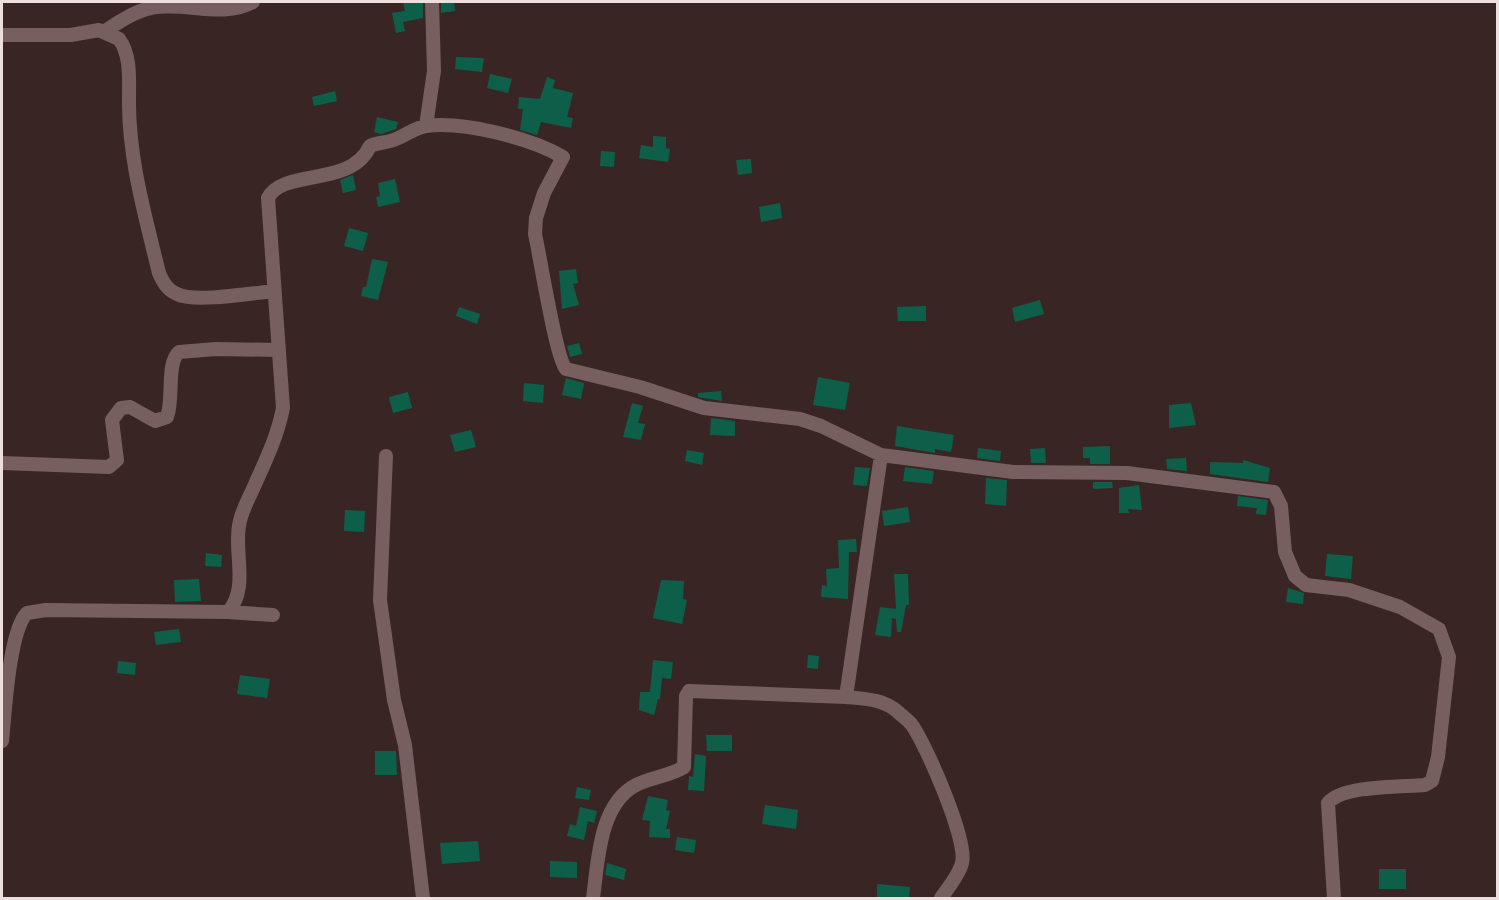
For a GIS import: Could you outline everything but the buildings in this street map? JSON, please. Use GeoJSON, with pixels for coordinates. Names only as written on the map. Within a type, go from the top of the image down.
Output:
{"type":"FeatureCollection","features":[{"type":"Feature","properties":{"kind":"street"},"geometry":{"type":"LineString","coordinates":[[105,31],[141,10],[153,7],[233,9],[253,2]]}},
{"type":"Feature","properties":{"kind":"street"},"geometry":{"type":"LineString","coordinates":[[426,126],[434,71],[432,2]]}},
{"type":"Feature","properties":{"kind":"street"},"geometry":{"type":"LineString","coordinates":[[2,35],[71,35],[93,30],[105,31],[119,39],[126,52],[130,137],[138,187],[165,285],[175,294],[191,298],[274,291]]}},
{"type":"Feature","properties":{"kind":"street"},"geometry":{"type":"LineString","coordinates":[[228,612],[237,599],[240,587],[238,536],[241,516],[275,440],[283,408],[267,202],[272,191],[280,186],[345,170],[364,158],[370,146],[396,140],[426,126],[461,126],[502,134],[563,157],[544,193],[536,218],[535,234],[556,345],[561,364],[566,369],[640,387],[704,408],[800,419],[821,426],[881,455],[1013,472],[1127,473],[1274,492],[1281,506],[1285,552],[1295,576],[1306,585],[1349,590],[1400,607],[1439,629],[1449,657],[1438,757],[1432,781],[1425,785],[1355,790],[1333,796],[1328,803],[1334,898]]}},
{"type":"Feature","properties":{"kind":"street"},"geometry":{"type":"LineString","coordinates":[[2,463],[109,468],[117,460],[112,420],[121,408],[130,407],[155,421],[167,417],[172,390],[172,361],[179,352],[216,349],[278,350]]}},
{"type":"Feature","properties":{"kind":"street"},"geometry":{"type":"LineString","coordinates":[[846,698],[881,455]]}},
{"type":"Feature","properties":{"kind":"street"},"geometry":{"type":"LineString","coordinates":[[386,456],[380,600],[394,700],[405,745],[423,898]]}},
{"type":"Feature","properties":{"kind":"street"},"geometry":{"type":"LineString","coordinates":[[2,741],[14,644],[20,623],[30,611],[228,612],[273,615]]}},
{"type":"Feature","properties":{"kind":"street"},"geometry":{"type":"LineString","coordinates":[[593,898],[606,828],[617,801],[638,783],[684,767],[686,696],[689,691],[880,701],[897,711],[911,725],[933,770],[957,825],[962,844],[962,862],[941,898]]}}]}
